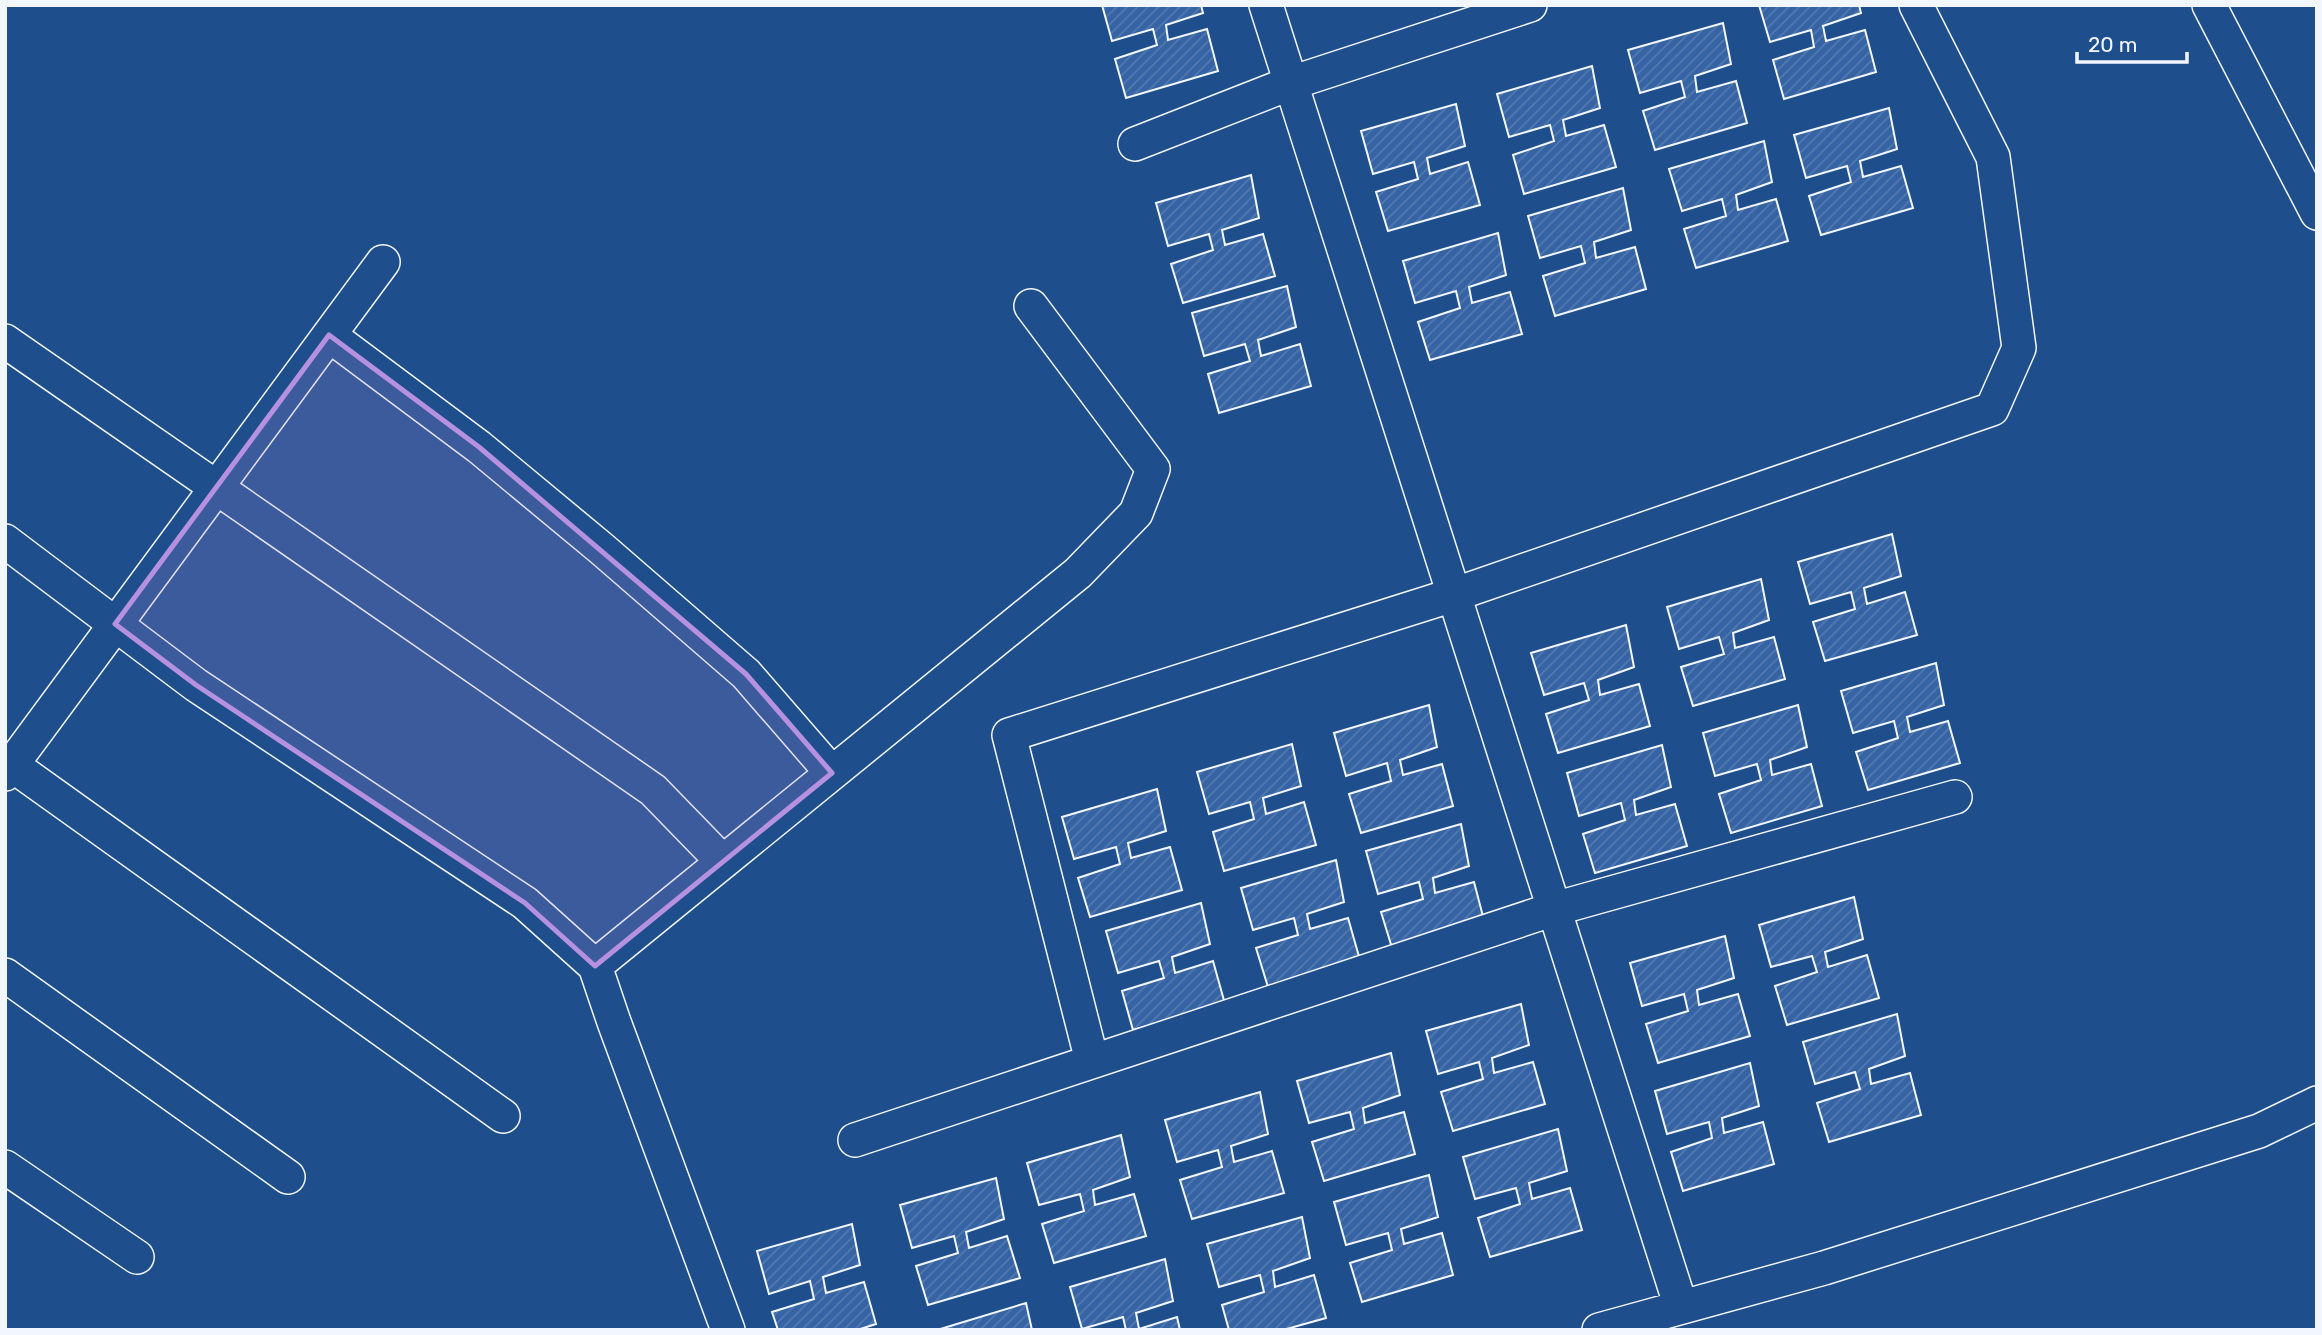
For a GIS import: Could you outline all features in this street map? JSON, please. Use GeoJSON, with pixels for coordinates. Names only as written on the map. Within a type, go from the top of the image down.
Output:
{"type":"FeatureCollection","features":[{"type":"Feature","properties":{"kind":"street"},"geometry":{"type":"LineString","coordinates":[[1266,5],[1681,1307]]}},
{"type":"Feature","properties":{"kind":"street"},"geometry":{"type":"LineString","coordinates":[[1135,144],[1291,83],[1531,5]]}},
{"type":"Feature","properties":{"kind":"street"},"geometry":{"type":"LineString","coordinates":[[1091,1061],[1009,735],[1453,595],[1992,409],[2019,348],[1993,156],[1916,5]]}},
{"type":"Feature","properties":{"kind":"street"},"geometry":{"type":"LineString","coordinates":[[2209,5],[2317,213]]}},
{"type":"Feature","properties":{"kind":"street"},"geometry":{"type":"LineString","coordinates":[[383,262],[8,766],[503,1116]]}},
{"type":"Feature","properties":{"kind":"street"},"geometry":{"type":"LineString","coordinates":[[595,966],[1077,573],[1136,513],[1153,469],[1031,306]]}},
{"type":"Feature","properties":{"kind":"street"},"geometry":{"type":"LineString","coordinates":[[329,335],[478,447],[602,549],[736,665],[832,773]]}},
{"type":"Feature","properties":{"kind":"street"},"geometry":{"type":"LineString","coordinates":[[5,341],[653,790],[723,862]]}},
{"type":"Feature","properties":{"kind":"street"},"geometry":{"type":"LineString","coordinates":[[5,541],[195,685],[525,903],[595,966],[728,1330]]}},
{"type":"Feature","properties":{"kind":"street"},"geometry":{"type":"LineString","coordinates":[[855,1140],[1554,909],[1955,797]]}},
{"type":"Feature","properties":{"kind":"street"},"geometry":{"type":"LineString","coordinates":[[5,975],[288,1177]]}},
{"type":"Feature","properties":{"kind":"street"},"geometry":{"type":"LineString","coordinates":[[1599,1330],[1824,1268],[2259,1131],[2317,1103]]}},
{"type":"Feature","properties":{"kind":"street"},"geometry":{"type":"LineString","coordinates":[[5,1167],[137,1257]]}},
{"type":"Feature","properties":{"kind":"highlighted area"},"geometry":{"type":"Polygon","coordinates":[[[329,335],[479,447],[746,674],[832,773],[595,966],[525,903],[196,685],[115,624],[329,335]]]}},
{"type":"Feature","properties":{"kind":"building"},"geometry":{"type":"Polygon","coordinates":[[[1102,5],[1201,5],[1203,13],[1166,25],[1168,40],[1207,29],[1218,71],[1126,98],[1115,59],[1157,45],[1153,29],[1112,41],[1102,5]]]}},
{"type":"Feature","properties":{"kind":"building"},"geometry":{"type":"Polygon","coordinates":[[[1759,5],[1859,5],[1861,13],[1823,26],[1826,41],[1865,30],[1876,72],[1784,99],[1773,60],[1814,47],[1811,30],[1770,42],[1759,5]]]}},
{"type":"Feature","properties":{"kind":"building"},"geometry":{"type":"Polygon","coordinates":[[[1723,23],[1731,64],[1695,76],[1697,92],[1736,81],[1747,123],[1655,150],[1643,111],[1685,97],[1681,81],[1640,93],[1628,50],[1723,23]]]}},
{"type":"Feature","properties":{"kind":"building"},"geometry":{"type":"Polygon","coordinates":[[[1592,66],[1600,108],[1563,120],[1566,136],[1604,125],[1616,167],[1524,194],[1513,155],[1554,141],[1550,125],[1509,137],[1497,94],[1592,66]]]}},
{"type":"Feature","properties":{"kind":"building"},"geometry":{"type":"Polygon","coordinates":[[[1456,104],[1465,146],[1427,158],[1430,174],[1468,162],[1480,205],[1388,231],[1376,192],[1418,179],[1414,162],[1373,174],[1361,131],[1456,104]]]}},
{"type":"Feature","properties":{"kind":"building"},"geometry":{"type":"Polygon","coordinates":[[[1889,108],[1897,149],[1860,161],[1863,177],[1901,166],[1913,208],[1821,235],[1809,196],[1851,182],[1847,166],[1806,178],[1794,135],[1889,108]]]}},
{"type":"Feature","properties":{"kind":"building"},"geometry":{"type":"Polygon","coordinates":[[[1764,141],[1772,182],[1736,195],[1738,210],[1776,199],[1788,241],[1696,268],[1684,229],[1726,216],[1722,199],[1682,211],[1669,169],[1764,141]]]}},
{"type":"Feature","properties":{"kind":"building"},"geometry":{"type":"Polygon","coordinates":[[[1251,175],[1259,218],[1222,230],[1225,245],[1263,234],[1275,276],[1183,303],[1171,264],[1213,250],[1209,234],[1168,246],[1156,203],[1251,175]]]}},
{"type":"Feature","properties":{"kind":"building"},"geometry":{"type":"Polygon","coordinates":[[[1623,188],[1631,230],[1594,242],[1596,258],[1635,247],[1646,289],[1555,316],[1543,276],[1585,263],[1581,246],[1540,258],[1528,216],[1623,188]]]}},
{"type":"Feature","properties":{"kind":"building"},"geometry":{"type":"Polygon","coordinates":[[[1498,233],[1506,275],[1469,287],[1472,303],[1510,292],[1522,334],[1430,360],[1418,322],[1460,308],[1456,291],[1415,303],[1403,261],[1498,233]]]}},
{"type":"Feature","properties":{"kind":"building"},"geometry":{"type":"Polygon","coordinates":[[[1287,286],[1296,327],[1258,340],[1261,356],[1300,344],[1311,386],[1219,413],[1208,374],[1250,361],[1245,344],[1204,356],[1192,313],[1287,286]]]}},
{"type":"Feature","properties":{"kind":"building"},"geometry":{"type":"Polygon","coordinates":[[[1892,534],[1901,576],[1864,588],[1867,604],[1905,592],[1917,635],[1825,661],[1813,622],[1855,609],[1851,592],[1810,604],[1798,562],[1892,534]]]}},
{"type":"Feature","properties":{"kind":"building"},"geometry":{"type":"Polygon","coordinates":[[[1761,579],[1769,620],[1733,633],[1735,648],[1774,637],[1785,679],[1693,706],[1681,667],[1724,654],[1719,637],[1679,649],[1667,607],[1761,579]]]}},
{"type":"Feature","properties":{"kind":"building"},"geometry":{"type":"Polygon","coordinates":[[[1626,625],[1634,667],[1598,680],[1600,695],[1639,684],[1650,726],[1558,753],[1546,714],[1589,700],[1584,683],[1544,695],[1531,653],[1626,625]]]}},
{"type":"Feature","properties":{"kind":"building"},"geometry":{"type":"Polygon","coordinates":[[[1936,663],[1944,705],[1907,717],[1910,732],[1948,721],[1960,763],[1868,790],[1856,752],[1898,738],[1894,721],[1853,733],[1841,691],[1936,663]]]}},
{"type":"Feature","properties":{"kind":"building"},"geometry":{"type":"Polygon","coordinates":[[[1429,705],[1437,747],[1400,760],[1403,775],[1442,764],[1453,806],[1361,833],[1349,794],[1391,781],[1387,763],[1346,776],[1334,733],[1429,705]]]}},
{"type":"Feature","properties":{"kind":"building"},"geometry":{"type":"Polygon","coordinates":[[[1798,705],[1807,747],[1770,760],[1772,775],[1811,764],[1822,806],[1731,833],[1719,794],[1761,780],[1757,764],[1715,776],[1703,733],[1798,705]]]}},
{"type":"Feature","properties":{"kind":"building"},"geometry":{"type":"Polygon","coordinates":[[[1292,744],[1301,786],[1263,798],[1266,814],[1304,802],[1316,845],[1224,871],[1213,832],[1254,819],[1250,802],[1209,814],[1197,772],[1292,744]]]}},
{"type":"Feature","properties":{"kind":"building"},"geometry":{"type":"Polygon","coordinates":[[[1662,745],[1671,787],[1634,800],[1636,815],[1675,804],[1687,846],[1595,873],[1583,834],[1625,820],[1621,803],[1579,816],[1567,773],[1662,745]]]}},
{"type":"Feature","properties":{"kind":"building"},"geometry":{"type":"Polygon","coordinates":[[[1157,789],[1166,831],[1128,843],[1131,858],[1170,847],[1182,890],[1090,917],[1078,878],[1120,864],[1116,847],[1074,859],[1062,817],[1157,789]]]}},
{"type":"Feature","properties":{"kind":"building"},"geometry":{"type":"Polygon","coordinates":[[[1461,824],[1469,866],[1433,878],[1435,893],[1474,882],[1485,924],[1393,951],[1381,912],[1423,899],[1419,882],[1378,894],[1366,851],[1461,824]]]}},
{"type":"Feature","properties":{"kind":"building"},"geometry":{"type":"Polygon","coordinates":[[[1336,860],[1344,902],[1307,914],[1310,929],[1348,918],[1360,960],[1268,987],[1256,948],[1298,935],[1294,918],[1253,930],[1241,888],[1336,860]]]}},
{"type":"Feature","properties":{"kind":"building"},"geometry":{"type":"Polygon","coordinates":[[[1854,897],[1863,939],[1825,952],[1828,967],[1867,955],[1879,998],[1787,1025],[1775,986],[1817,972],[1812,956],[1771,967],[1759,925],[1854,897]]]}},
{"type":"Feature","properties":{"kind":"building"},"geometry":{"type":"Polygon","coordinates":[[[1201,903],[1210,944],[1172,957],[1175,973],[1213,961],[1225,1004],[1133,1030],[1122,991],[1164,978],[1159,961],[1118,973],[1106,931],[1201,903]]]}},
{"type":"Feature","properties":{"kind":"building"},"geometry":{"type":"Polygon","coordinates":[[[1725,936],[1734,978],[1697,990],[1699,1005],[1738,994],[1750,1036],[1658,1063],[1646,1024],[1688,1011],[1684,994],[1642,1006],[1630,963],[1725,936]]]}},
{"type":"Feature","properties":{"kind":"building"},"geometry":{"type":"Polygon","coordinates":[[[1521,1004],[1529,1045],[1492,1058],[1494,1073],[1533,1062],[1545,1104],[1453,1131],[1441,1092],[1483,1079],[1479,1062],[1438,1074],[1426,1031],[1521,1004]]]}},
{"type":"Feature","properties":{"kind":"building"},"geometry":{"type":"Polygon","coordinates":[[[1897,1014],[1905,1056],[1869,1069],[1871,1084],[1910,1073],[1921,1115],[1829,1142],[1817,1103],[1860,1089],[1855,1072],[1815,1084],[1803,1042],[1897,1014]]]}},
{"type":"Feature","properties":{"kind":"building"},"geometry":{"type":"Polygon","coordinates":[[[1391,1053],[1400,1095],[1363,1108],[1365,1123],[1404,1112],[1415,1154],[1324,1181],[1312,1142],[1354,1129],[1350,1112],[1309,1123],[1297,1081],[1391,1053]]]}},
{"type":"Feature","properties":{"kind":"building"},"geometry":{"type":"Polygon","coordinates":[[[1750,1063],[1759,1106],[1722,1118],[1724,1133],[1763,1122],[1774,1164],[1683,1191],[1671,1152],[1712,1138],[1709,1122],[1667,1134],[1655,1091],[1750,1063]]]}},
{"type":"Feature","properties":{"kind":"building"},"geometry":{"type":"Polygon","coordinates":[[[1260,1092],[1268,1134],[1231,1146],[1234,1162],[1272,1151],[1284,1193],[1192,1219],[1180,1180],[1222,1167],[1218,1150],[1177,1162],[1165,1120],[1260,1092]]]}},
{"type":"Feature","properties":{"kind":"building"},"geometry":{"type":"Polygon","coordinates":[[[1558,1129],[1567,1171],[1529,1183],[1532,1199],[1570,1188],[1582,1230],[1490,1257],[1478,1218],[1520,1204],[1516,1188],[1475,1199],[1463,1157],[1558,1129]]]}},
{"type":"Feature","properties":{"kind":"building"},"geometry":{"type":"Polygon","coordinates":[[[1121,1135],[1130,1177],[1093,1190],[1095,1205],[1134,1194],[1146,1236],[1054,1263],[1042,1224],[1084,1211],[1080,1194],[1039,1205],[1027,1163],[1121,1135]]]}},
{"type":"Feature","properties":{"kind":"building"},"geometry":{"type":"Polygon","coordinates":[[[1429,1175],[1438,1217],[1401,1229],[1404,1244],[1442,1233],[1453,1275],[1362,1302],[1350,1263],[1392,1250],[1388,1233],[1346,1245],[1334,1202],[1429,1175]]]}},
{"type":"Feature","properties":{"kind":"building"},"geometry":{"type":"Polygon","coordinates":[[[996,1178],[1004,1219],[966,1232],[969,1248],[1007,1236],[1020,1278],[928,1305],[916,1266],[958,1253],[954,1236],[912,1248],[900,1205],[996,1178]]]}},
{"type":"Feature","properties":{"kind":"building"},"geometry":{"type":"Polygon","coordinates":[[[1302,1217],[1310,1258],[1273,1271],[1275,1287],[1314,1275],[1326,1318],[1283,1330],[1229,1330],[1222,1305],[1264,1292],[1260,1275],[1219,1287],[1207,1244],[1302,1217]]]}},
{"type":"Feature","properties":{"kind":"building"},"geometry":{"type":"Polygon","coordinates":[[[852,1224],[860,1265],[823,1277],[826,1293],[864,1282],[876,1324],[857,1330],[778,1330],[772,1312],[814,1299],[810,1281],[769,1294],[757,1251],[852,1224]]]}},
{"type":"Feature","properties":{"kind":"building"},"geometry":{"type":"Polygon","coordinates":[[[1165,1259],[1173,1301],[1136,1313],[1139,1329],[1177,1317],[1180,1330],[1126,1330],[1123,1317],[1082,1329],[1070,1287],[1165,1259]]]}},
{"type":"Feature","properties":{"kind":"building"},"geometry":{"type":"Polygon","coordinates":[[[1026,1303],[1032,1330],[937,1330],[1026,1303]]]}}]}
